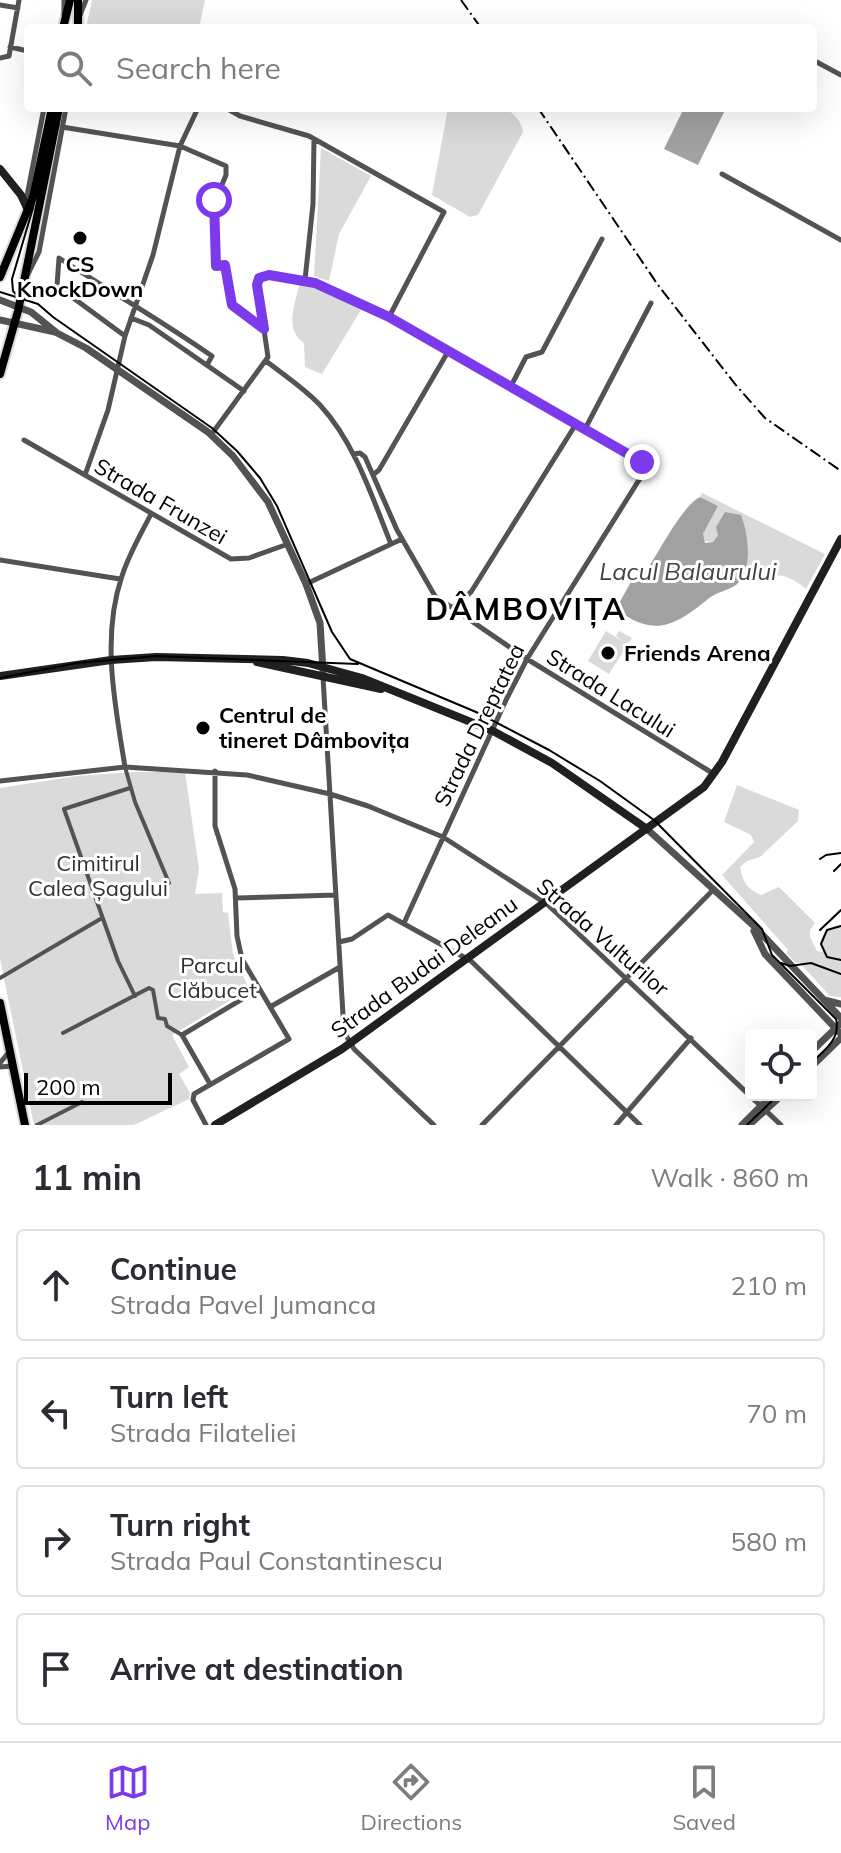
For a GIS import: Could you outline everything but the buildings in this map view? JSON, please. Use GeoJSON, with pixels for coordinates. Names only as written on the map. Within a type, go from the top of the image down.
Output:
{"type":"FeatureCollection","features":[{"type":"Feature","properties":{"kind":"main road"},"geometry":{"type":"LineString","coordinates":[[64,23],[70,0]]}},
{"type":"Feature","properties":{"kind":"main road"},"geometry":{"type":"LineString","coordinates":[[78,0],[78,24]]}},
{"type":"Feature","properties":{"kind":"main road"},"geometry":{"type":"LineString","coordinates":[[0,277],[33,197],[51,112]]}},
{"type":"Feature","properties":{"kind":"main road"},"geometry":{"type":"LineString","coordinates":[[0,374],[19,306],[58,112]]}},
{"type":"Feature","properties":{"kind":"main road"},"geometry":{"type":"LineString","coordinates":[[0,169],[14,184],[27,206]]}},
{"type":"Feature","properties":{"kind":"main road"},"geometry":{"type":"LineString","coordinates":[[715,775],[841,539]]}},
{"type":"Feature","properties":{"kind":"main road"},"geometry":{"type":"LineString","coordinates":[[0,678],[111,660],[156,657],[247,659],[323,672],[401,693],[493,731],[552,763],[647,829]]}},
{"type":"Feature","properties":{"kind":"main road","name":"Strada Budai Deleanu"},"geometry":{"type":"LineString","coordinates":[[215,1125],[350,1044],[696,794],[715,775]]}},
{"type":"Feature","properties":{"kind":"main road"},"geometry":{"type":"LineString","coordinates":[[0,1003],[25,1125]]}},
{"type":"Feature","properties":{"kind":"street"},"geometry":{"type":"LineString","coordinates":[[0,58],[6,58],[10,47],[19,0]]}},
{"type":"Feature","properties":{"kind":"street"},"geometry":{"type":"LineString","coordinates":[[64,0],[64,23]]}},
{"type":"Feature","properties":{"kind":"street"},"geometry":{"type":"LineString","coordinates":[[78,24],[86,0]]}},
{"type":"Feature","properties":{"kind":"street"},"geometry":{"type":"LineString","coordinates":[[0,5],[18,8]]}},
{"type":"Feature","properties":{"kind":"street"},"geometry":{"type":"LineString","coordinates":[[10,47],[24,50]]}},
{"type":"Feature","properties":{"kind":"street"},"geometry":{"type":"LineString","coordinates":[[817,62],[841,75]]}},
{"type":"Feature","properties":{"kind":"street"},"geometry":{"type":"LineString","coordinates":[[27,206],[43,112]]}},
{"type":"Feature","properties":{"kind":"street"},"geometry":{"type":"LineString","coordinates":[[24,282],[39,252],[65,112]]}},
{"type":"Feature","properties":{"kind":"street"},"geometry":{"type":"LineString","coordinates":[[190,112],[191,119]]}},
{"type":"Feature","properties":{"kind":"street"},"geometry":{"type":"LineString","coordinates":[[85,475],[108,410],[125,336],[153,255],[180,146],[195,112]]}},
{"type":"Feature","properties":{"kind":"street"},"geometry":{"type":"LineString","coordinates":[[233,112],[314,139],[444,212],[389,317]]}},
{"type":"Feature","properties":{"kind":"street"},"geometry":{"type":"LineString","coordinates":[[62,127],[180,146],[226,166],[226,175],[214,204],[216,266],[225,265],[232,305],[264,329]]}},
{"type":"Feature","properties":{"kind":"street"},"geometry":{"type":"LineString","coordinates":[[305,280],[313,204],[314,139]]}},
{"type":"Feature","properties":{"kind":"street"},"geometry":{"type":"LineString","coordinates":[[722,174],[841,240]]}},
{"type":"Feature","properties":{"kind":"street"},"geometry":{"type":"LineString","coordinates":[[14,184],[28,189]]}},
{"type":"Feature","properties":{"kind":"street"},"geometry":{"type":"LineString","coordinates":[[511,386],[526,357],[542,352],[602,239]]}},
{"type":"Feature","properties":{"kind":"street"},"geometry":{"type":"LineString","coordinates":[[125,336],[60,289],[56,282],[59,258],[134,307],[156,317],[212,356],[207,365]]}},
{"type":"Feature","properties":{"kind":"street"},"geometry":{"type":"LineString","coordinates":[[211,435],[266,361],[269,352],[257,285],[259,278],[269,275],[305,280],[389,317],[585,429],[651,303]]}},
{"type":"Feature","properties":{"kind":"street"},"geometry":{"type":"LineString","coordinates":[[0,300],[19,306],[211,435],[255,482],[288,544],[320,623],[343,1027],[350,1044],[434,1125]]}},
{"type":"Feature","properties":{"kind":"street"},"geometry":{"type":"LineString","coordinates":[[131,318],[149,325],[244,391]]}},
{"type":"Feature","properties":{"kind":"street"},"geometry":{"type":"LineString","coordinates":[[0,320],[57,333]]}},
{"type":"Feature","properties":{"kind":"street"},"geometry":{"type":"LineString","coordinates":[[374,474],[452,351]]}},
{"type":"Feature","properties":{"kind":"street","name":"Strada Lacului"},"geometry":{"type":"LineString","coordinates":[[266,361],[309,393],[322,407],[354,454],[391,544]]}},
{"type":"Feature","properties":{"kind":"street"},"geometry":{"type":"LineString","coordinates":[[452,608],[471,592],[576,424]]}},
{"type":"Feature","properties":{"kind":"street","name":"Strada Dreptatea"},"geometry":{"type":"LineString","coordinates":[[404,923],[527,659],[644,472],[645,466],[585,429]]}},
{"type":"Feature","properties":{"kind":"street","name":"Strada Frunzei"},"geometry":{"type":"LineString","coordinates":[[24,440],[231,559],[249,558],[288,544]]}},
{"type":"Feature","properties":{"kind":"street","name":"Strada Lacului"},"geometry":{"type":"LineString","coordinates":[[354,454],[363,454],[374,474],[429,591],[527,659],[715,775]]}},
{"type":"Feature","properties":{"kind":"street"},"geometry":{"type":"LineString","coordinates":[[151,514],[120,579],[111,660],[130,788],[169,883]]}},
{"type":"Feature","properties":{"kind":"street"},"geometry":{"type":"LineString","coordinates":[[306,584],[402,539]]}},
{"type":"Feature","properties":{"kind":"street"},"geometry":{"type":"LineString","coordinates":[[0,560],[120,579]]}},
{"type":"Feature","properties":{"kind":"street","name":"Strada Vulturilor"},"geometry":{"type":"LineString","coordinates":[[0,781],[125,767],[215,771],[272,779],[330,794],[443,837],[545,903],[781,1125]]}},
{"type":"Feature","properties":{"kind":"street"},"geometry":{"type":"LineString","coordinates":[[206,1125],[192,1097],[289,1039],[242,959],[238,943],[236,898],[215,826],[215,771]]}},
{"type":"Feature","properties":{"kind":"street"},"geometry":{"type":"LineString","coordinates":[[130,788],[64,809],[118,961],[135,996]]}},
{"type":"Feature","properties":{"kind":"street"},"geometry":{"type":"LineString","coordinates":[[647,829],[748,922],[822,999],[840,1028]]}},
{"type":"Feature","properties":{"kind":"street"},"geometry":{"type":"LineString","coordinates":[[482,1125],[714,889]]}},
{"type":"Feature","properties":{"kind":"street"},"geometry":{"type":"LineString","coordinates":[[236,898],[336,895]]}},
{"type":"Feature","properties":{"kind":"street"},"geometry":{"type":"LineString","coordinates":[[339,942],[352,939],[388,915],[468,959],[640,1125]]}},
{"type":"Feature","properties":{"kind":"street"},"geometry":{"type":"LineString","coordinates":[[0,978],[102,918]]}},
{"type":"Feature","properties":{"kind":"street"},"geometry":{"type":"LineString","coordinates":[[748,922],[766,955],[840,1028]]}},
{"type":"Feature","properties":{"kind":"street"},"geometry":{"type":"LineString","coordinates":[[270,1007],[340,967]]}},
{"type":"Feature","properties":{"kind":"street"},"geometry":{"type":"LineString","coordinates":[[63,1033],[149,988],[153,990],[158,1018],[165,1019],[167,1026],[182,1035],[210,1084]]}},
{"type":"Feature","properties":{"kind":"street"},"geometry":{"type":"LineString","coordinates":[[182,1035],[259,989]]}},
{"type":"Feature","properties":{"kind":"street"},"geometry":{"type":"LineString","coordinates":[[822,999],[841,1004]]}},
{"type":"Feature","properties":{"kind":"street"},"geometry":{"type":"LineString","coordinates":[[817,1047],[840,1028]]}},
{"type":"Feature","properties":{"kind":"street"},"geometry":{"type":"LineString","coordinates":[[817,1059],[840,1028]]}},
{"type":"Feature","properties":{"kind":"street"},"geometry":{"type":"LineString","coordinates":[[616,1125],[692,1038]]}},
{"type":"Feature","properties":{"kind":"street"},"geometry":{"type":"LineString","coordinates":[[0,1065],[10,1051]]}},
{"type":"Feature","properties":{"kind":"street"},"geometry":{"type":"LineString","coordinates":[[0,1065],[13,1066]]}},
{"type":"Feature","properties":{"kind":"street"},"geometry":{"type":"LineString","coordinates":[[749,1125],[768,1101]]}},
{"type":"Feature","properties":{"kind":"street"},"geometry":{"type":"LineString","coordinates":[[742,1125],[774,1101]]}},
{"type":"Feature","properties":{"kind":"street"},"geometry":{"type":"LineString","coordinates":[[37,1125],[82,1102]]}},
{"type":"Feature","properties":{"kind":"green space"},"geometry":{"type":"Polygon","coordinates":[[[92,0],[205,0],[200,24],[87,24],[92,0]]]}},
{"type":"Feature","properties":{"kind":"green space"},"geometry":{"type":"Polygon","coordinates":[[[447,112],[510,112],[517,118],[523,132],[478,215],[470,217],[432,195],[447,112]]]}},
{"type":"Feature","properties":{"kind":"green space"},"geometry":{"type":"Polygon","coordinates":[[[321,148],[371,176],[339,234],[329,281],[314,276],[321,148]]]}},
{"type":"Feature","properties":{"kind":"green space"},"geometry":{"type":"Polygon","coordinates":[[[300,283],[318,285],[362,308],[322,374],[305,367],[304,343],[294,331],[294,307],[300,283]]]}},
{"type":"Feature","properties":{"kind":"green space"},"geometry":{"type":"Polygon","coordinates":[[[702,493],[825,554],[806,589],[783,576],[743,578],[747,562],[718,535],[713,542],[703,541],[703,534],[718,506],[700,497],[702,493]]]}},
{"type":"Feature","properties":{"kind":"green space","name":"Friends Arena"},"geometry":{"type":"Polygon","coordinates":[[[606,631],[624,642],[616,636],[619,631],[632,638],[609,674],[588,661],[606,631]]]}},
{"type":"Feature","properties":{"kind":"green space","name":"Cimitirul Calea Șagului"},"geometry":{"type":"Polygon","coordinates":[[[185,772],[199,869],[195,894],[222,893],[233,954],[249,989],[172,1035],[189,1067],[179,1074],[190,1093],[189,1099],[134,1125],[34,1125],[0,959],[0,788],[77,776],[185,772]]]}},
{"type":"Feature","properties":{"kind":"green space"},"geometry":{"type":"Polygon","coordinates":[[[737,785],[799,810],[798,821],[760,857],[740,867],[744,881],[752,890],[761,895],[779,887],[815,923],[810,937],[817,951],[823,952],[820,942],[825,932],[841,925],[841,997],[830,996],[799,962],[796,963],[786,953],[788,950],[722,875],[754,842],[751,835],[724,822],[737,785]]]}},
{"type":"Feature","properties":{"kind":"water"},"geometry":{"type":"Polygon","coordinates":[[[682,112],[724,112],[698,165],[664,149],[682,112]]]}},
{"type":"Feature","properties":{"kind":"water","name":"Lacul Balaurului"},"geometry":{"type":"Polygon","coordinates":[[[700,497],[718,506],[703,534],[705,543],[713,542],[718,535],[716,527],[725,512],[741,515],[748,552],[742,579],[685,616],[664,625],[642,623],[616,609],[633,578],[642,577],[677,521],[700,497]]]}},
{"type":"Feature","properties":{"kind":"tram line"},"geometry":{"type":"LineString","coordinates":[[21,300],[13,291],[12,279],[33,208],[53,112]]}},
{"type":"Feature","properties":{"kind":"tram line"},"geometry":{"type":"LineString","coordinates":[[0,292],[38,304],[212,428],[237,451],[260,478],[277,506],[332,632],[350,659],[476,712],[549,750],[600,781],[654,820],[762,929],[772,955],[836,1019],[834,1039],[817,1057]]}},
{"type":"Feature","properties":{"kind":"tram line"},"geometry":{"type":"LineString","coordinates":[[0,678],[77,663],[156,656],[358,664]]}},
{"type":"Feature","properties":{"kind":"tram line"},"geometry":{"type":"LineString","coordinates":[[820,859],[841,853]]}},
{"type":"Feature","properties":{"kind":"tram line"},"geometry":{"type":"LineString","coordinates":[[834,871],[841,864]]}},
{"type":"Feature","properties":{"kind":"tram line"},"geometry":{"type":"LineString","coordinates":[[820,930],[841,910]]}},
{"type":"Feature","properties":{"kind":"tram line"},"geometry":{"type":"LineString","coordinates":[[841,926],[827,930],[821,944],[827,957],[841,960]]}},
{"type":"Feature","properties":{"kind":"tram line"},"geometry":{"type":"LineString","coordinates":[[781,963],[790,966],[811,963],[841,974]]}},
{"type":"Feature","properties":{"kind":"tram line"},"geometry":{"type":"LineString","coordinates":[[747,1125],[772,1101]]}},
{"type":"Feature","properties":{"kind":"railway"},"geometry":{"type":"LineString","coordinates":[[461,0],[478,24]]}},
{"type":"Feature","properties":{"kind":"railway"},"geometry":{"type":"LineString","coordinates":[[541,112],[658,285],[735,384],[765,418],[841,471]]}},
{"type":"Feature","properties":{"kind":"place","name":"CS KnockDown"},"geometry":{"type":"Point","coordinates":[80,238]}},
{"type":"Feature","properties":{"kind":"place","name":"Friends Arena"},"geometry":{"type":"Point","coordinates":[608,653]}},
{"type":"Feature","properties":{"kind":"place","name":"Centrul de tineret Dâmbovița"},"geometry":{"type":"Point","coordinates":[203,728]}},
{"type":"Feature","properties":{"kind":"district","name":"DÂMBOVIȚA"},"geometry":{"type":"Point","coordinates":[526,610]}},
{"type":"Feature","properties":{"kind":"route"},"geometry":{"type":"LineString","coordinates":[[214,200],[216,266],[225,265],[229,300],[264,329],[257,285],[259,278],[275,276],[320,285],[389,317],[642,462]]}},
{"type":"Feature","properties":{"kind":"park label","name":"Parcul Clăbucet"},"geometry":{"type":"Point","coordinates":[212,978]}}]}
